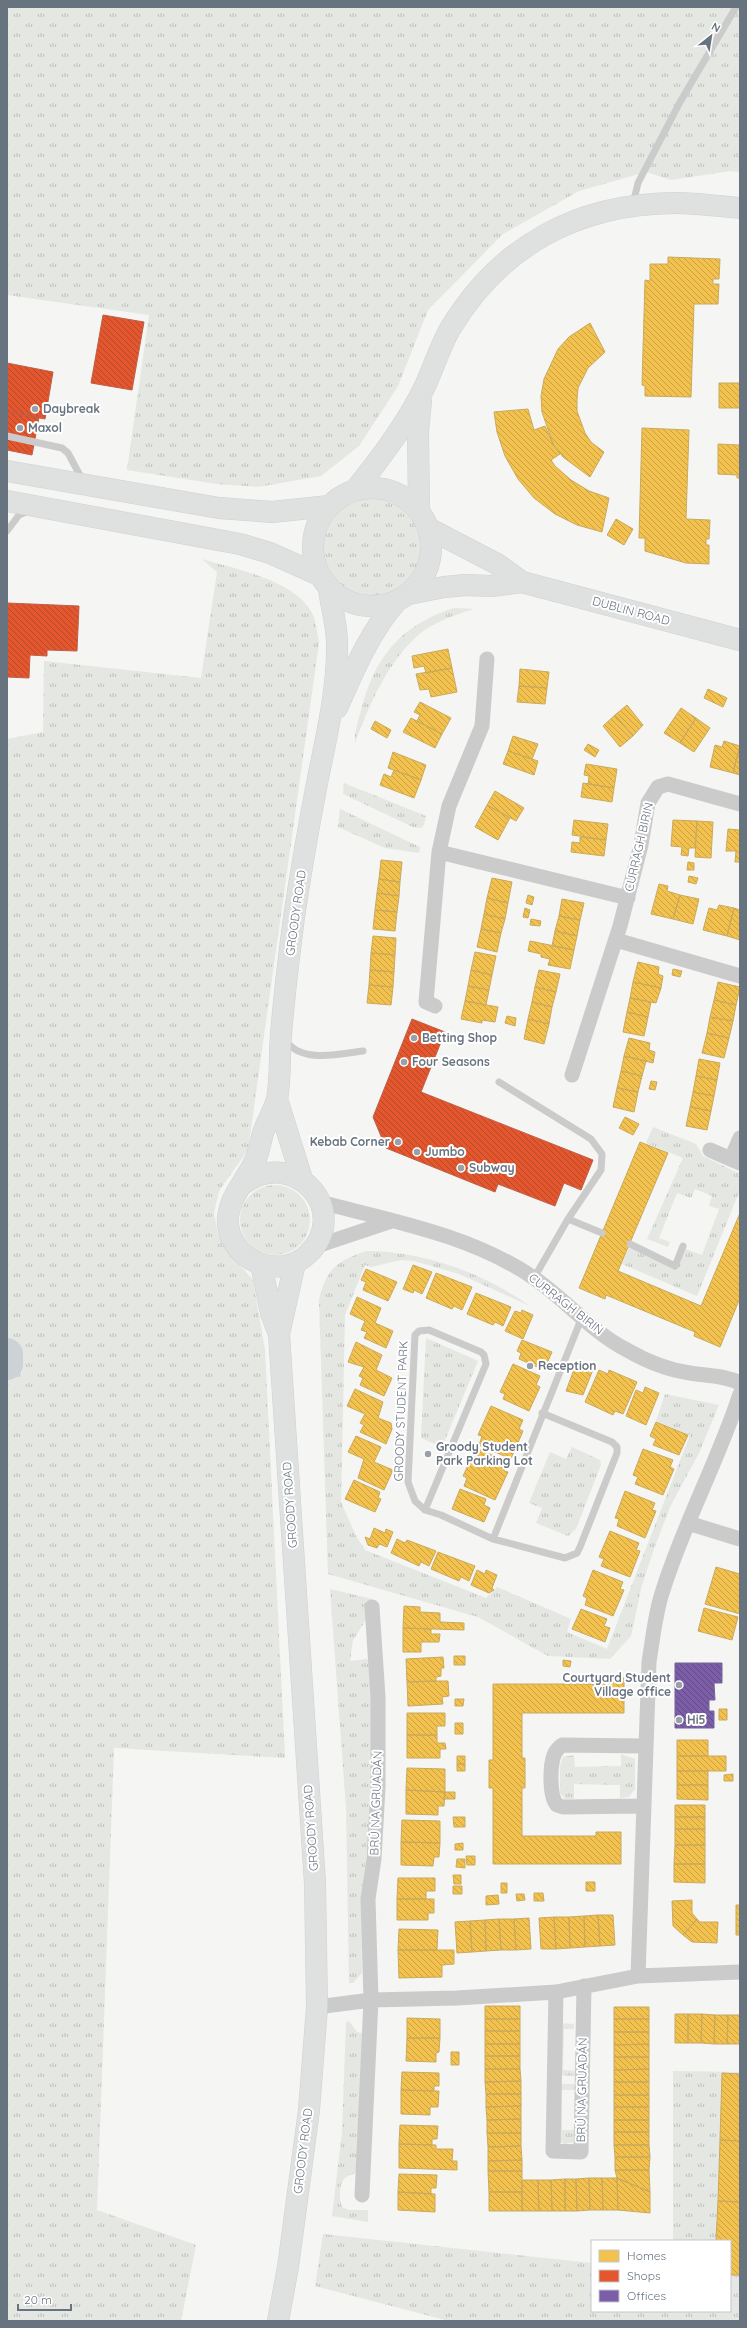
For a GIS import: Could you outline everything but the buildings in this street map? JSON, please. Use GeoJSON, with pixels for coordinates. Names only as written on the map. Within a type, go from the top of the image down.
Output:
{"type":"FeatureCollection","features":[{"type":"Feature","properties":{"kind":"street"},"geometry":{"type":"LineString","coordinates":[[355,490],[389,447],[421,394],[450,330],[470,298],[498,269],[544,234],[582,217],[632,206],[674,203],[740,208]]}},
{"type":"Feature","properties":{"kind":"street"},"geometry":{"type":"LineString","coordinates":[[328,729],[365,651],[388,612],[422,581],[429,564],[432,546],[423,519],[418,432],[421,394]]}},
{"type":"Feature","properties":{"kind":"street"},"geometry":{"type":"LineString","coordinates":[[7,471],[85,486],[219,508],[272,512],[329,506]]}},
{"type":"Feature","properties":{"kind":"street"},"geometry":{"type":"LineString","coordinates":[[328,729],[337,642],[324,582],[313,558],[313,539],[318,521],[329,506],[341,496],[355,490],[372,488],[390,490],[406,498],[423,519],[497,564],[522,582]]}},
{"type":"Feature","properties":{"kind":"street"},"geometry":{"type":"LineString","coordinates":[[7,501],[240,544],[270,553],[324,582],[343,600],[361,606],[380,607],[403,598],[452,586],[491,586],[522,582]]}},
{"type":"Feature","properties":{"kind":"street","name":"DUBLIN ROAD"},"geometry":{"type":"LineString","coordinates":[[522,582],[740,640]]}},
{"type":"Feature","properties":{"kind":"street"},"geometry":{"type":"LineString","coordinates":[[435,1006],[426,1002],[439,852],[449,806],[482,726],[487,659]]}},
{"type":"Feature","properties":{"kind":"street","name":"GROODY ROAD"},"geometry":{"type":"LineString","coordinates":[[277,1099],[281,1033],[294,918],[328,729]]}},
{"type":"Feature","properties":{"kind":"street","name":"CURRAGH BIRIN"},"geometry":{"type":"LineString","coordinates":[[572,1075],[616,940],[628,898],[648,802],[658,787],[668,784],[740,804]]}},
{"type":"Feature","properties":{"kind":"street","name":"CURRAGH BIRIN"},"geometry":{"type":"LineString","coordinates":[[439,852],[628,898]]}},
{"type":"Feature","properties":{"kind":"street"},"geometry":{"type":"LineString","coordinates":[[616,940],[740,976]]}},
{"type":"Feature","properties":{"kind":"street"},"geometry":{"type":"LineString","coordinates":[[277,1099],[302,1179],[314,1192],[320,1202],[323,1222],[320,1238],[306,1256],[295,1263],[275,1267],[261,1264],[242,1253],[233,1240],[228,1226],[231,1205],[255,1162],[263,1133],[277,1099]]}},
{"type":"Feature","properties":{"kind":"street"},"geometry":{"type":"LineString","coordinates":[[710,1150],[736,1161],[740,1138]]}},
{"type":"Feature","properties":{"kind":"street"},"geometry":{"type":"LineString","coordinates":[[242,1185],[259,1174],[280,1172],[302,1179]]}},
{"type":"Feature","properties":{"kind":"street","name":"CURRAGH BIRIN"},"geometry":{"type":"LineString","coordinates":[[320,1202],[454,1239],[508,1263],[534,1278],[615,1343],[651,1362],[689,1373],[722,1376],[740,1383]]}},
{"type":"Feature","properties":{"kind":"street"},"geometry":{"type":"LineString","coordinates":[[314,1247],[392,1221]]}},
{"type":"Feature","properties":{"kind":"street"},"geometry":{"type":"LineString","coordinates":[[279,1334],[295,1263]]}},
{"type":"Feature","properties":{"kind":"street"},"geometry":{"type":"LineString","coordinates":[[261,1264],[271,1313],[279,1334]]}},
{"type":"Feature","properties":{"kind":"street","name":"GROODY ROAD"},"geometry":{"type":"LineString","coordinates":[[278,2321],[288,2267],[309,2110],[317,2007],[315,1884],[279,1334]]}},
{"type":"Feature","properties":{"kind":"street"},"geometry":{"type":"LineString","coordinates":[[638,1976],[642,1806],[649,1662],[663,1590],[688,1523],[726,1438],[740,1394]]}},
{"type":"Feature","properties":{"kind":"street"},"geometry":{"type":"LineString","coordinates":[[688,1523],[740,1539]]}},
{"type":"Feature","properties":{"kind":"street","name":"BRÚ NA GRUADÁN"},"geometry":{"type":"LineString","coordinates":[[362,2195],[371,2000],[368,1899],[374,1860],[378,1788],[378,1697],[372,1606]]}},
{"type":"Feature","properties":{"kind":"street"},"geometry":{"type":"LineString","coordinates":[[642,1806],[570,1807],[557,1805],[553,1796],[552,1765],[554,1755],[562,1745],[645,1746]]}},
{"type":"Feature","properties":{"kind":"street"},"geometry":{"type":"LineString","coordinates":[[317,2007],[371,2000],[457,1998],[556,1992],[638,1976],[740,1972]]}},
{"type":"Feature","properties":{"kind":"street","name":"BRÚ NA GRUADÁN"},"geometry":{"type":"LineString","coordinates":[[556,1992],[553,2151],[581,2152],[584,1986]]}},
{"type":"Feature","properties":{"kind":"lane"},"geometry":{"type":"LineString","coordinates":[[632,206],[638,183],[680,102],[736,7]]}},
{"type":"Feature","properties":{"kind":"lane"},"geometry":{"type":"LineString","coordinates":[[7,436],[62,448],[68,453],[85,486]]}},
{"type":"Feature","properties":{"kind":"lane"},"geometry":{"type":"LineString","coordinates":[[7,531],[19,515],[42,507]]}},
{"type":"Feature","properties":{"kind":"lane"},"geometry":{"type":"LineString","coordinates":[[281,1033],[293,1048],[308,1055],[363,1051]]}},
{"type":"Feature","properties":{"kind":"lane"},"geometry":{"type":"LineString","coordinates":[[499,1082],[591,1139],[602,1154],[601,1170],[568,1219],[534,1278]]}},
{"type":"Feature","properties":{"kind":"lane"},"geometry":{"type":"LineString","coordinates":[[568,1219],[602,1233]]}},
{"type":"Feature","properties":{"kind":"lane"},"geometry":{"type":"LineString","coordinates":[[630,1244],[675,1266],[683,1246]]}},
{"type":"Feature","properties":{"kind":"lane"},"geometry":{"type":"LineString","coordinates":[[493,1539],[542,1413],[582,1317]]}},
{"type":"Feature","properties":{"kind":"lane","name":"GROODY STUDENT PARK"},"geometry":{"type":"LineString","coordinates":[[429,1330],[481,1352],[484,1355],[486,1364],[425,1510],[416,1502],[408,1482],[415,1335],[420,1331],[429,1330]]}},
{"type":"Feature","properties":{"kind":"lane"},"geometry":{"type":"LineString","coordinates":[[425,1510],[441,1515],[493,1539],[565,1558],[578,1553],[617,1447],[612,1442],[542,1413]]}},
{"type":"Feature","properties":{"kind":"green space"},"geometry":{"type":"Polygon","coordinates":[[[7,7],[740,7],[740,172],[730,171],[671,180],[646,172],[579,191],[503,234],[428,310],[398,386],[359,446],[321,476],[258,487],[217,484],[127,470],[149,315],[7,295],[7,7]]]}},
{"type":"Feature","properties":{"kind":"green space"},"geometry":{"type":"Polygon","coordinates":[[[372,496],[382,497],[400,504],[414,518],[421,536],[421,556],[414,574],[400,588],[382,595],[372,596],[362,595],[344,588],[330,574],[323,556],[322,546],[323,536],[330,518],[344,504],[362,497],[372,496]]]}},
{"type":"Feature","properties":{"kind":"green space"},"geometry":{"type":"Polygon","coordinates":[[[202,559],[246,571],[277,583],[290,591],[302,600],[313,614],[319,643],[248,1150],[219,1191],[214,1213],[218,1234],[237,1262],[253,1280],[265,1350],[285,1758],[114,1748],[97,2210],[196,2245],[181,2321],[7,2321],[7,739],[43,732],[44,661],[201,678],[217,572],[202,559]]]}},
{"type":"Feature","properties":{"kind":"green space"},"geometry":{"type":"Polygon","coordinates":[[[454,608],[474,609],[436,624],[422,632],[405,648],[387,673],[366,715],[355,743],[356,727],[367,692],[382,659],[392,646],[419,624],[435,615],[454,608]]]}},
{"type":"Feature","properties":{"kind":"green space"},"geometry":{"type":"Polygon","coordinates":[[[344,783],[426,816],[424,825],[421,828],[413,827],[343,794],[344,783]]]}},
{"type":"Feature","properties":{"kind":"green space"},"geometry":{"type":"Polygon","coordinates":[[[340,809],[420,847],[419,853],[385,848],[338,827],[340,809]]]}},
{"type":"Feature","properties":{"kind":"green space"},"geometry":{"type":"Polygon","coordinates":[[[653,1127],[696,1144],[703,1156],[740,1174],[740,1190],[697,1296],[622,1264],[629,1248],[677,1269],[685,1249],[702,1255],[719,1209],[709,1206],[712,1196],[695,1189],[691,1198],[677,1193],[659,1238],[670,1242],[668,1247],[647,1239],[683,1158],[646,1143],[653,1127]]]}},
{"type":"Feature","properties":{"kind":"green space"},"geometry":{"type":"Polygon","coordinates":[[[268,1185],[282,1185],[295,1191],[304,1200],[310,1213],[308,1233],[300,1245],[282,1255],[268,1255],[255,1249],[246,1240],[240,1227],[240,1213],[246,1200],[255,1191],[268,1185]]]}},
{"type":"Feature","properties":{"kind":"green space"},"geometry":{"type":"Polygon","coordinates":[[[366,1251],[409,1255],[452,1266],[493,1283],[530,1306],[459,1274],[414,1261],[401,1260],[371,1267],[365,1265],[345,1315],[341,1502],[356,1536],[365,1550],[486,1598],[497,1587],[571,1619],[567,1632],[607,1649],[690,1435],[656,1421],[665,1394],[719,1405],[699,1453],[670,1507],[654,1549],[642,1585],[631,1636],[610,1659],[548,1656],[478,1617],[328,1574],[319,1300],[325,1281],[334,1268],[347,1259],[366,1251]]]}},
{"type":"Feature","properties":{"kind":"green space"},"geometry":{"type":"Polygon","coordinates":[[[426,1338],[478,1361],[442,1447],[421,1438],[426,1338]]]}},
{"type":"Feature","properties":{"kind":"green space"},"geometry":{"type":"Polygon","coordinates":[[[572,1447],[600,1460],[601,1465],[576,1529],[568,1536],[536,1523],[542,1508],[529,1503],[550,1452],[566,1459],[572,1447]]]}},
{"type":"Feature","properties":{"kind":"green space"},"geometry":{"type":"Polygon","coordinates":[[[330,1589],[372,1599],[364,1623],[353,1640],[350,1661],[367,1659],[370,1662],[374,1761],[370,1826],[361,1899],[362,1973],[353,1983],[349,1983],[346,1808],[330,1589]]]}},
{"type":"Feature","properties":{"kind":"green space"},"geometry":{"type":"Polygon","coordinates":[[[621,1754],[635,1759],[635,1789],[629,1797],[620,1798],[620,1785],[574,1784],[574,1799],[565,1799],[560,1793],[560,1767],[563,1757],[574,1755],[575,1767],[621,1766],[621,1754]]]}},
{"type":"Feature","properties":{"kind":"green space"},"geometry":{"type":"Polygon","coordinates":[[[349,2021],[357,2032],[363,2033],[357,2172],[345,2178],[342,2182],[340,2199],[342,2207],[349,2210],[368,2210],[368,2222],[332,2216],[342,2133],[346,2022],[349,2021]]]}},
{"type":"Feature","properties":{"kind":"green space"},"geometry":{"type":"Polygon","coordinates":[[[559,2023],[574,2024],[574,2029],[564,2029],[563,2070],[576,2071],[576,2076],[558,2075],[559,2023]]]}},
{"type":"Feature","properties":{"kind":"green space"},"geometry":{"type":"Polygon","coordinates":[[[673,2071],[740,2072],[740,2321],[449,2321],[315,2286],[323,2234],[591,2263],[591,2312],[731,2312],[731,2240],[673,2240],[673,2071]]]}},
{"type":"Feature","properties":{"kind":"green space"},"geometry":{"type":"Polygon","coordinates":[[[558,2084],[576,2084],[576,2090],[562,2090],[562,2130],[575,2130],[574,2142],[565,2144],[560,2142],[558,2084]]]}},
{"type":"Feature","properties":{"kind":"waterway"},"geometry":{"type":"LineString","coordinates":[[7,1354],[7,1364]]}},
{"type":"Feature","properties":{"kind":"place","name":"Daybreak"},"geometry":{"type":"Point","coordinates":[35,409]}},
{"type":"Feature","properties":{"kind":"place","name":"Maxol"},"geometry":{"type":"Point","coordinates":[20,428]}},
{"type":"Feature","properties":{"kind":"place","name":"Betting Shop"},"geometry":{"type":"Point","coordinates":[414,1038]}},
{"type":"Feature","properties":{"kind":"place","name":"Four Seasons"},"geometry":{"type":"Point","coordinates":[404,1062]}},
{"type":"Feature","properties":{"kind":"place","name":"Kebab Corner"},"geometry":{"type":"Point","coordinates":[398,1142]}},
{"type":"Feature","properties":{"kind":"place","name":"Jumbo"},"geometry":{"type":"Point","coordinates":[417,1152]}},
{"type":"Feature","properties":{"kind":"place","name":"Subway"},"geometry":{"type":"Point","coordinates":[461,1168]}},
{"type":"Feature","properties":{"kind":"place","name":"Reception"},"geometry":{"type":"Point","coordinates":[530,1366]}},
{"type":"Feature","properties":{"kind":"place","name":"Groody Student Park Parking Lot"},"geometry":{"type":"Point","coordinates":[428,1454]}},
{"type":"Feature","properties":{"kind":"place","name":"Courtyard Student Village office"},"geometry":{"type":"Point","coordinates":[679,1685]}},
{"type":"Feature","properties":{"kind":"place","name":"Hi5"},"geometry":{"type":"Point","coordinates":[679,1720]}}]}
